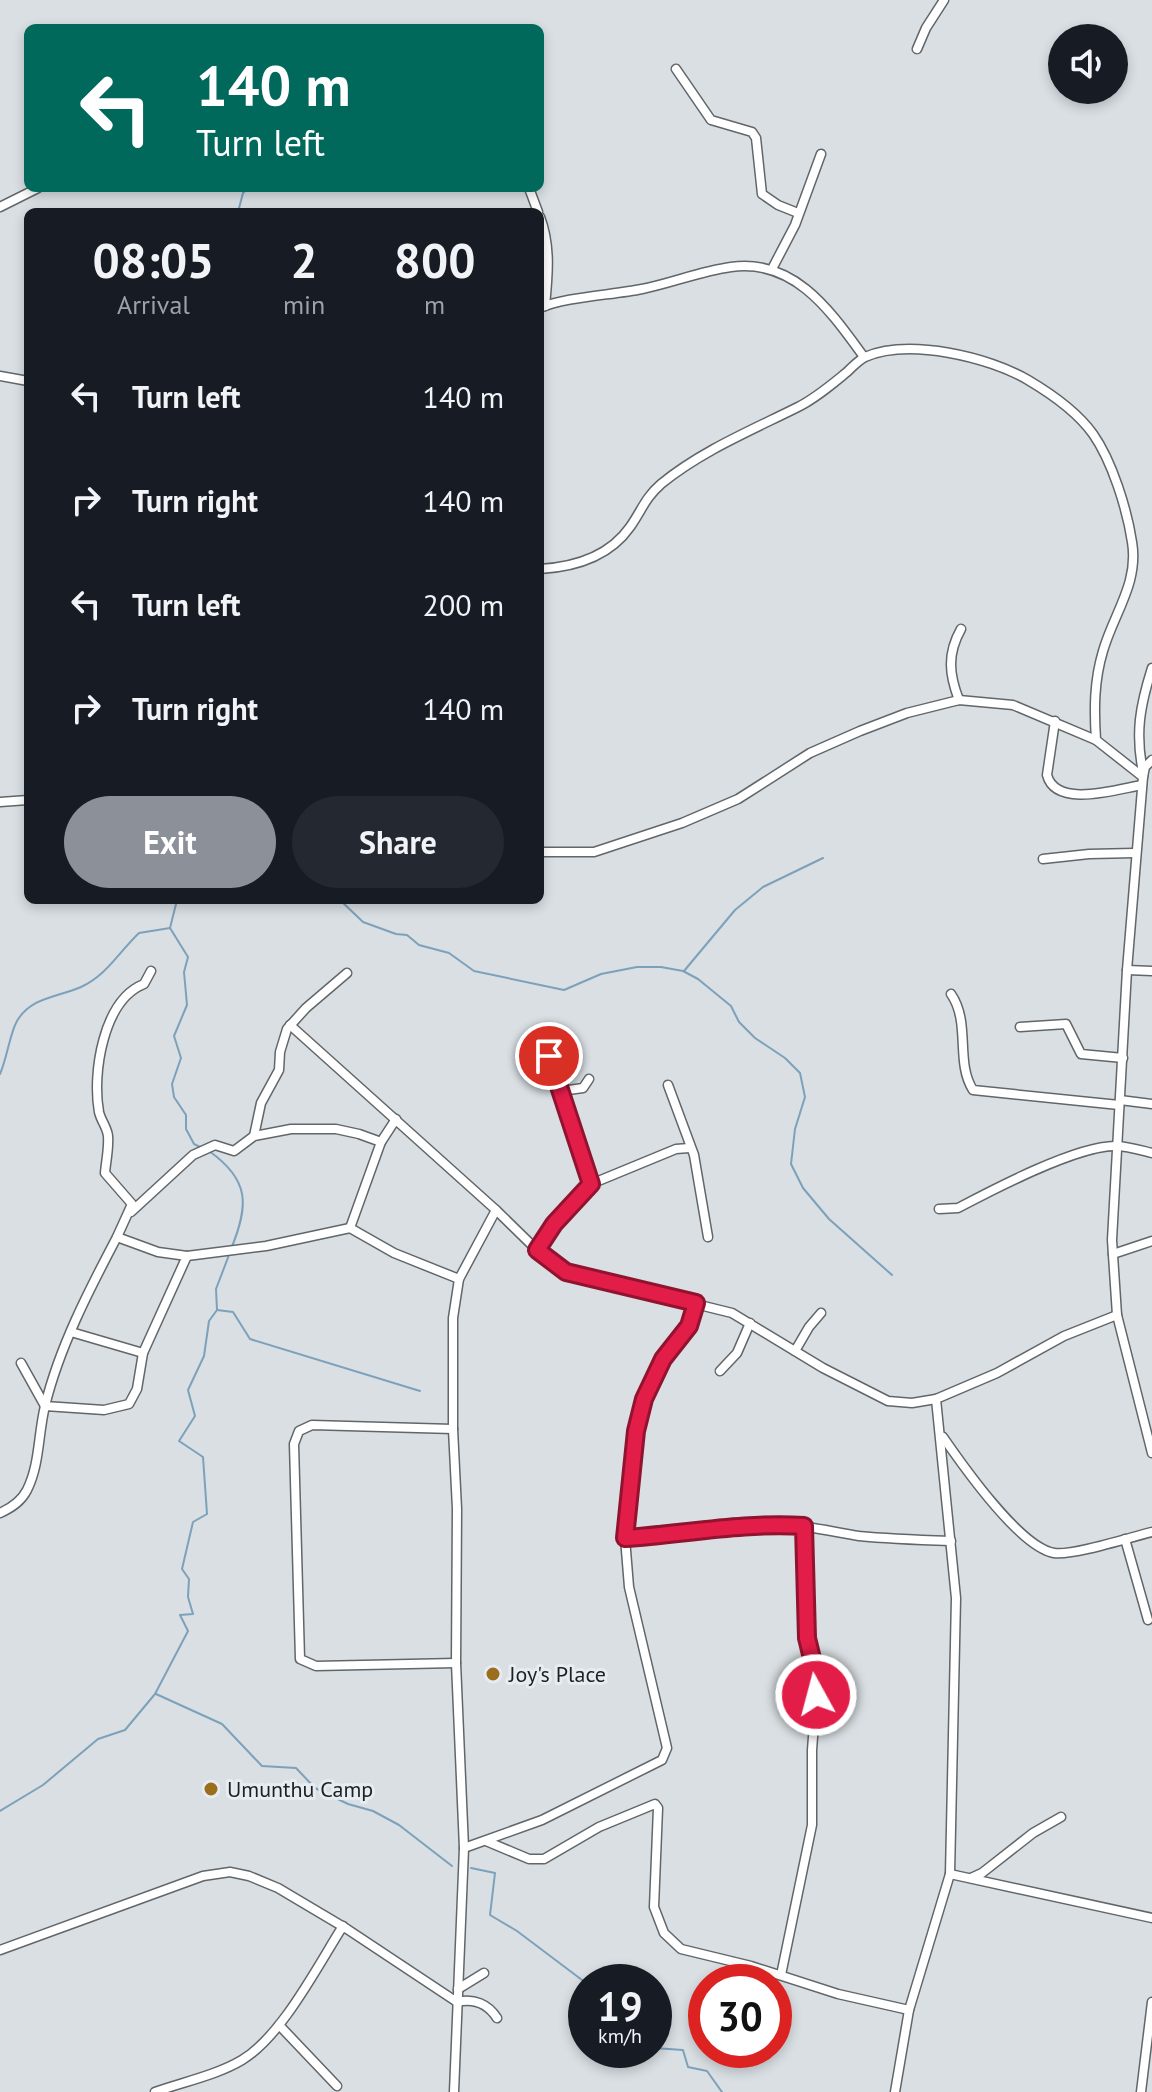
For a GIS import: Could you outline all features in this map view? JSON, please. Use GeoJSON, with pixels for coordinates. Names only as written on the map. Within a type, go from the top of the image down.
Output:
{"type":"FeatureCollection","features":[{"type":"Feature","properties":{"kind":"street"},"geometry":{"type":"LineString","coordinates":[[917,49],[944,0]]}},
{"type":"Feature","properties":{"kind":"street"},"geometry":{"type":"LineString","coordinates":[[676,69],[711,120],[752,132],[756,138],[762,194],[798,213]]}},
{"type":"Feature","properties":{"kind":"street"},"geometry":{"type":"LineString","coordinates":[[772,269],[785,247],[821,154]]}},
{"type":"Feature","properties":{"kind":"street"},"geometry":{"type":"LineString","coordinates":[[0,207],[30,192]]}},
{"type":"Feature","properties":{"kind":"street"},"geometry":{"type":"LineString","coordinates":[[544,227],[549,262],[544,294]]}},
{"type":"Feature","properties":{"kind":"street"},"geometry":{"type":"LineString","coordinates":[[544,307],[665,284],[729,267],[772,269],[790,276],[810,290],[864,357]]}},
{"type":"Feature","properties":{"kind":"street"},"geometry":{"type":"LineString","coordinates":[[544,568],[593,558],[621,538],[646,497],[682,468],[812,400],[864,357],[903,349],[935,351],[991,362],[1036,385],[1092,432],[1104,453],[1121,497],[1134,562],[1129,589],[1100,665],[1094,705],[1096,740]]}},
{"type":"Feature","properties":{"kind":"street"},"geometry":{"type":"LineString","coordinates":[[0,376],[24,380]]}},
{"type":"Feature","properties":{"kind":"street"},"geometry":{"type":"LineString","coordinates":[[959,700],[953,684],[950,654],[961,629]]}},
{"type":"Feature","properties":{"kind":"street"},"geometry":{"type":"LineString","coordinates":[[1152,668],[1142,702],[1137,737],[1146,772],[1135,853],[1116,1146],[1113,1254],[1117,1315],[1152,1453]]}},
{"type":"Feature","properties":{"kind":"street"},"geometry":{"type":"LineString","coordinates":[[544,852],[602,850],[682,823],[738,799],[810,753],[907,713],[959,700],[1013,705],[1055,721],[1096,740],[1146,772]]}},
{"type":"Feature","properties":{"kind":"street"},"geometry":{"type":"LineString","coordinates":[[1055,721],[1047,775],[1056,788],[1067,794],[1085,795],[1146,772]]}},
{"type":"Feature","properties":{"kind":"street"},"geometry":{"type":"LineString","coordinates":[[0,802],[24,800]]}},
{"type":"Feature","properties":{"kind":"street"},"geometry":{"type":"LineString","coordinates":[[1043,859],[1135,853]]}},
{"type":"Feature","properties":{"kind":"street"},"geometry":{"type":"LineString","coordinates":[[1127,970],[1152,971]]}},
{"type":"Feature","properties":{"kind":"street"},"geometry":{"type":"LineString","coordinates":[[129,1214],[130,1200],[105,1173],[108,1140],[106,1127],[99,1116],[99,1051],[107,1028],[123,1002],[135,988],[144,984],[151,971]]}},
{"type":"Feature","properties":{"kind":"street"},"geometry":{"type":"LineString","coordinates":[[254,1136],[261,1103],[279,1070],[280,1052],[290,1025],[347,973]]}},
{"type":"Feature","properties":{"kind":"street"},"geometry":{"type":"LineString","coordinates":[[951,994],[961,1018],[966,1074],[973,1090],[1152,1104]]}},
{"type":"Feature","properties":{"kind":"street"},"geometry":{"type":"LineString","coordinates":[[1020,1027],[1066,1024],[1081,1054],[1123,1058]]}},
{"type":"Feature","properties":{"kind":"street"},"geometry":{"type":"LineString","coordinates":[[290,1025],[537,1250],[566,1272],[732,1313],[823,1368],[888,1401],[912,1403],[936,1399],[997,1373],[1064,1336],[1117,1315]]}},
{"type":"Feature","properties":{"kind":"street"},"geometry":{"type":"LineString","coordinates":[[549,1056],[591,1184]]}},
{"type":"Feature","properties":{"kind":"street"},"geometry":{"type":"LineString","coordinates":[[561,1091],[583,1088],[589,1079]]}},
{"type":"Feature","properties":{"kind":"street"},"geometry":{"type":"LineString","coordinates":[[668,1085],[694,1155],[708,1237]]}},
{"type":"Feature","properties":{"kind":"street"},"geometry":{"type":"LineString","coordinates":[[350,1228],[381,1142],[396,1119]]}},
{"type":"Feature","properties":{"kind":"street"},"geometry":{"type":"LineString","coordinates":[[0,1513],[15,1506],[26,1493],[38,1458],[45,1406],[71,1332],[129,1214],[193,1155],[215,1145],[234,1151],[254,1136],[291,1129],[323,1128],[351,1132],[381,1142]]}},
{"type":"Feature","properties":{"kind":"street"},"geometry":{"type":"LineString","coordinates":[[939,1209],[958,1208],[1069,1157],[1116,1146],[1152,1153]]}},
{"type":"Feature","properties":{"kind":"street"},"geometry":{"type":"LineString","coordinates":[[537,1250],[554,1224],[591,1184],[676,1149],[689,1148]]}},
{"type":"Feature","properties":{"kind":"street"},"geometry":{"type":"LineString","coordinates":[[454,2092],[464,1848],[456,1663],[453,1318],[459,1279],[496,1210]]}},
{"type":"Feature","properties":{"kind":"street"},"geometry":{"type":"LineString","coordinates":[[117,1237],[158,1252],[187,1256],[266,1246],[350,1228],[394,1253],[459,1279]]}},
{"type":"Feature","properties":{"kind":"street"},"geometry":{"type":"LineString","coordinates":[[1113,1254],[1152,1241]]}},
{"type":"Feature","properties":{"kind":"street"},"geometry":{"type":"LineString","coordinates":[[45,1406],[104,1410],[129,1404],[137,1389],[143,1353],[187,1256]]}},
{"type":"Feature","properties":{"kind":"street"},"geometry":{"type":"LineString","coordinates":[[464,1848],[556,1813],[662,1760],[666,1755],[667,1748],[629,1587],[625,1538],[636,1431],[644,1399],[663,1359],[689,1326],[696,1303]]}},
{"type":"Feature","properties":{"kind":"street"},"geometry":{"type":"LineString","coordinates":[[795,1351],[821,1313]]}},
{"type":"Feature","properties":{"kind":"street"},"geometry":{"type":"LineString","coordinates":[[720,1371],[737,1353],[750,1323]]}},
{"type":"Feature","properties":{"kind":"street"},"geometry":{"type":"LineString","coordinates":[[71,1332],[143,1353]]}},
{"type":"Feature","properties":{"kind":"street"},"geometry":{"type":"LineString","coordinates":[[21,1363],[45,1406]]}},
{"type":"Feature","properties":{"kind":"street"},"geometry":{"type":"LineString","coordinates":[[895,2092],[909,2010],[950,1874],[956,1641],[951,1541],[936,1399]]}},
{"type":"Feature","properties":{"kind":"street"},"geometry":{"type":"LineString","coordinates":[[453,1429],[312,1425],[304,1427],[295,1438],[294,1459],[300,1659],[316,1666],[456,1663]]}},
{"type":"Feature","properties":{"kind":"street"},"geometry":{"type":"LineString","coordinates":[[941,1436],[991,1500],[1034,1543],[1055,1553],[1152,1532]]}},
{"type":"Feature","properties":{"kind":"street"},"geometry":{"type":"LineString","coordinates":[[625,1538],[750,1525],[804,1526],[860,1536],[951,1541]]}},
{"type":"Feature","properties":{"kind":"street"},"geometry":{"type":"LineString","coordinates":[[783,1964],[812,1825],[812,1750],[817,1684],[807,1638],[804,1526]]}},
{"type":"Feature","properties":{"kind":"street"},"geometry":{"type":"LineString","coordinates":[[1125,1539],[1148,1620]]}},
{"type":"Feature","properties":{"kind":"street"},"geometry":{"type":"LineString","coordinates":[[486,1841],[529,1859],[544,1859],[588,1832],[655,1804],[658,1808],[654,1907],[664,1933],[681,1949],[739,1964]]}},
{"type":"Feature","properties":{"kind":"street"},"geometry":{"type":"LineString","coordinates":[[970,1878],[982,1873],[1033,1833],[1061,1817]]}},
{"type":"Feature","properties":{"kind":"street"},"geometry":{"type":"LineString","coordinates":[[0,1950],[203,1876],[230,1872],[278,1888],[343,1926],[457,2002],[478,2002],[493,2010],[497,2018]]}},
{"type":"Feature","properties":{"kind":"street"},"geometry":{"type":"LineString","coordinates":[[950,1874],[1152,1918]]}},
{"type":"Feature","properties":{"kind":"street"},"geometry":{"type":"LineString","coordinates":[[155,2092],[241,2061],[279,2025],[343,1926]]}},
{"type":"Feature","properties":{"kind":"street"},"geometry":{"type":"LineString","coordinates":[[458,1989],[484,1973]]}},
{"type":"Feature","properties":{"kind":"street"},"geometry":{"type":"LineString","coordinates":[[792,1979],[838,1994],[909,2010]]}},
{"type":"Feature","properties":{"kind":"street"},"geometry":{"type":"LineString","coordinates":[[1141,2092],[1152,2002]]}},
{"type":"Feature","properties":{"kind":"street"},"geometry":{"type":"LineString","coordinates":[[279,2025],[337,2086]]}},
{"type":"Feature","properties":{"kind":"waterway"},"geometry":{"type":"LineString","coordinates":[[239,208],[244,192]]}},
{"type":"Feature","properties":{"kind":"waterway"},"geometry":{"type":"LineString","coordinates":[[684,971],[735,910],[763,887],[823,858]]}},
{"type":"Feature","properties":{"kind":"waterway"},"geometry":{"type":"LineString","coordinates":[[0,1074],[15,1026],[23,1013],[37,1002],[90,982],[106,970],[139,933],[170,928],[176,904]]}},
{"type":"Feature","properties":{"kind":"waterway"},"geometry":{"type":"LineString","coordinates":[[344,904],[363,922],[407,935],[419,945],[449,953],[474,971],[564,990],[601,974],[637,967],[683,971],[698,979],[731,1006],[739,1022],[755,1038],[785,1058],[800,1073],[805,1097],[795,1129],[791,1164],[803,1188],[829,1219],[892,1275]]}},
{"type":"Feature","properties":{"kind":"waterway"},"geometry":{"type":"LineString","coordinates":[[170,928],[188,957],[184,972],[187,1005],[174,1036],[181,1058],[172,1084],[174,1097],[186,1115],[186,1129],[194,1144],[200,1147]]}},
{"type":"Feature","properties":{"kind":"waterway"},"geometry":{"type":"LineString","coordinates":[[209,1151],[232,1172],[242,1194],[241,1219],[231,1249]]}},
{"type":"Feature","properties":{"kind":"waterway"},"geometry":{"type":"LineString","coordinates":[[0,1811],[43,1785],[98,1739],[125,1730],[155,1694],[188,1631],[180,1615],[193,1614],[188,1597],[189,1579],[182,1569],[193,1522],[207,1514],[203,1457],[179,1441],[195,1416],[188,1390],[204,1356],[209,1321],[217,1310],[216,1289],[229,1255]]}},
{"type":"Feature","properties":{"kind":"waterway"},"geometry":{"type":"LineString","coordinates":[[217,1310],[233,1312],[250,1339],[420,1391]]}},
{"type":"Feature","properties":{"kind":"waterway"},"geometry":{"type":"LineString","coordinates":[[156,1694],[222,1724],[262,1766],[296,1768],[315,1788],[399,1825],[452,1866]]}},
{"type":"Feature","properties":{"kind":"waterway"},"geometry":{"type":"LineString","coordinates":[[471,1868],[495,1873],[490,1915],[568,1969]]}},
{"type":"Feature","properties":{"kind":"waterway"},"geometry":{"type":"LineString","coordinates":[[672,2049],[683,2050],[688,2067],[707,2071],[722,2092]]}},
{"type":"Feature","properties":{"kind":"place","name":"Joy's Place"},"geometry":{"type":"Point","coordinates":[493,1674]}},
{"type":"Feature","properties":{"kind":"place","name":"Umunthu Camp"},"geometry":{"type":"Point","coordinates":[211,1789]}},
{"type":"Feature","properties":{"kind":"route"},"geometry":{"type":"LineString","coordinates":[[549,1056],[591,1184],[554,1224],[537,1250],[566,1272],[696,1303],[689,1326],[663,1359],[644,1399],[636,1431],[625,1538],[750,1525],[804,1526],[807,1638],[816,1675],[816,1695]]}}]}
